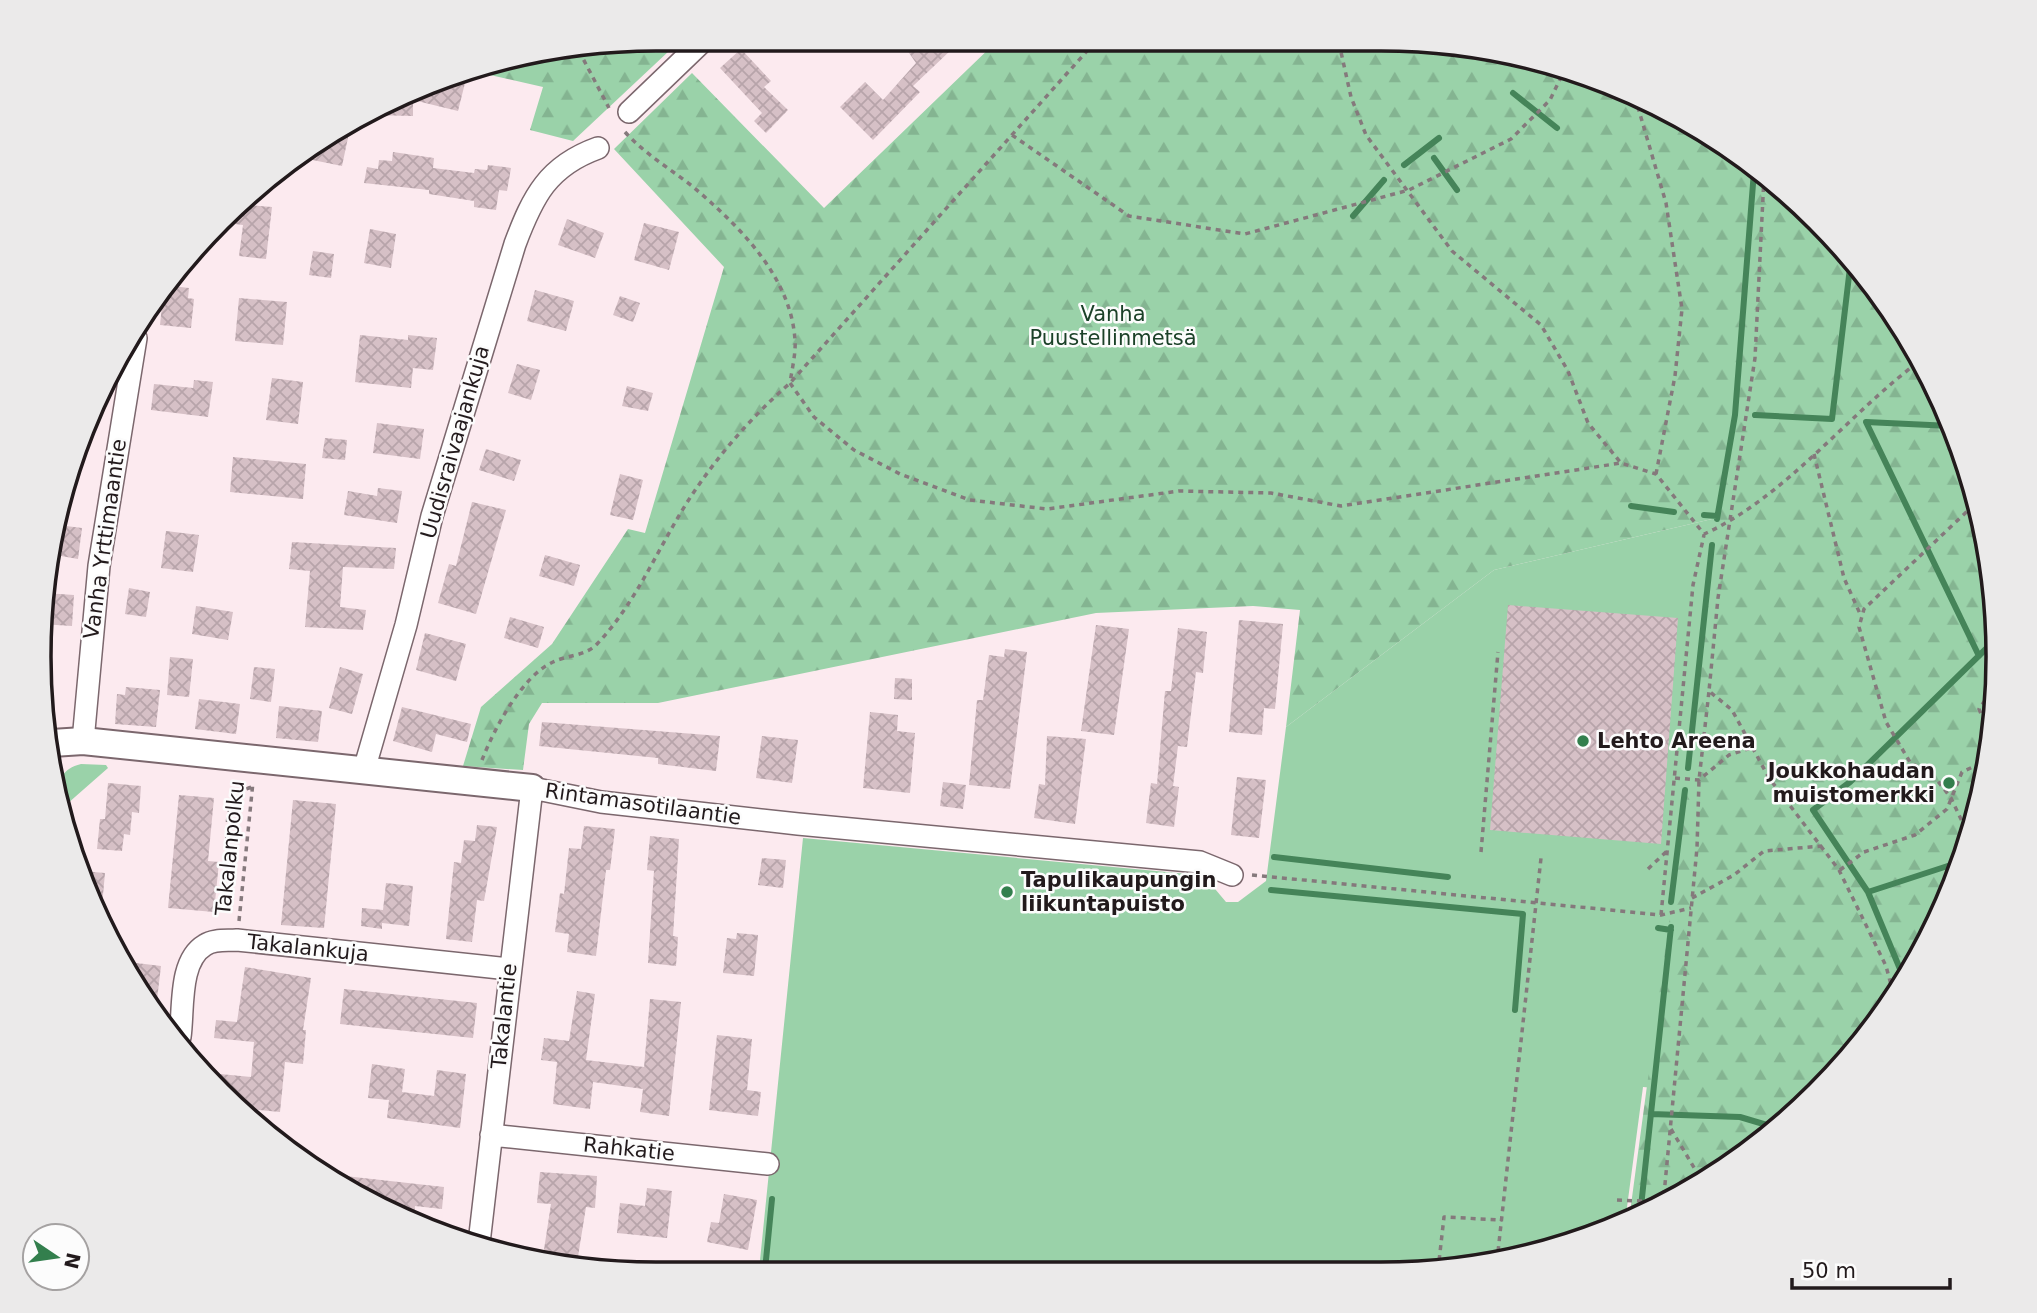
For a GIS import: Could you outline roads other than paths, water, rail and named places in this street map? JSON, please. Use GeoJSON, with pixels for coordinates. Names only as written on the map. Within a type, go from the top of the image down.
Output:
{"type":"FeatureCollection","features":[{"type":"Feature","properties":{"kind":"street"},"geometry":{"type":"LineString","coordinates":[[619,116],[692,51]]}},
{"type":"Feature","properties":{"kind":"street","name":"Uudisraivaajankuja"},"geometry":{"type":"LineString","coordinates":[[364,770],[406,625],[435,506],[515,244],[531,202],[553,173],[598,148]]}},
{"type":"Feature","properties":{"kind":"street","name":"Vanha Yrttimaantie"},"geometry":{"type":"LineString","coordinates":[[83,741],[99,566],[134,351]]}},
{"type":"Feature","properties":{"kind":"street","name":"Rintamasotilaantie"},"geometry":{"type":"LineString","coordinates":[[57,743],[83,741],[255,758],[532,788],[601,802],[798,824],[1200,862],[1232,875]]}},
{"type":"Feature","properties":{"kind":"street","name":"Takalantie"},"geometry":{"type":"LineString","coordinates":[[480,1236],[532,788]]}},
{"type":"Feature","properties":{"kind":"street","name":"Takalankuja"},"geometry":{"type":"LineString","coordinates":[[181,1031],[186,978],[195,955],[205,945],[215,941],[237,940],[509,969]]}},
{"type":"Feature","properties":{"kind":"street","name":"Rahkatie"},"geometry":{"type":"LineString","coordinates":[[491,1135],[768,1164]]}},
{"type":"Feature","properties":{"kind":"waterway"},"geometry":{"type":"LineString","coordinates":[[1513,93],[1557,128]]}},
{"type":"Feature","properties":{"kind":"waterway"},"geometry":{"type":"LineString","coordinates":[[1404,165],[1439,138]]}},
{"type":"Feature","properties":{"kind":"waterway"},"geometry":{"type":"LineString","coordinates":[[1434,158],[1457,190]]}},
{"type":"Feature","properties":{"kind":"waterway"},"geometry":{"type":"LineString","coordinates":[[1717,519],[1735,415],[1753,179]]}},
{"type":"Feature","properties":{"kind":"waterway"},"geometry":{"type":"LineString","coordinates":[[1353,216],[1384,180]]}},
{"type":"Feature","properties":{"kind":"waterway"},"geometry":{"type":"LineString","coordinates":[[1755,415],[1832,419],[1849,273]]}},
{"type":"Feature","properties":{"kind":"waterway"},"geometry":{"type":"LineString","coordinates":[[1940,425],[1866,422],[1979,656]]}},
{"type":"Feature","properties":{"kind":"waterway"},"geometry":{"type":"LineString","coordinates":[[1631,506],[1674,512]]}},
{"type":"Feature","properties":{"kind":"waterway"},"geometry":{"type":"LineString","coordinates":[[1704,515],[1717,516]]}},
{"type":"Feature","properties":{"kind":"waterway"},"geometry":{"type":"LineString","coordinates":[[1688,768],[1712,545]]}},
{"type":"Feature","properties":{"kind":"waterway"},"geometry":{"type":"LineString","coordinates":[[1900,968],[1868,892],[1813,810],[1850,782],[1986,649]]}},
{"type":"Feature","properties":{"kind":"waterway"},"geometry":{"type":"LineString","coordinates":[[1671,902],[1685,790]]}},
{"type":"Feature","properties":{"kind":"waterway"},"geometry":{"type":"LineString","coordinates":[[1274,857],[1448,877]]}},
{"type":"Feature","properties":{"kind":"waterway"},"geometry":{"type":"LineString","coordinates":[[1868,892],[1948,866]]}},
{"type":"Feature","properties":{"kind":"waterway"},"geometry":{"type":"LineString","coordinates":[[1271,890],[1523,914],[1515,1010]]}},
{"type":"Feature","properties":{"kind":"waterway"},"geometry":{"type":"LineString","coordinates":[[1641,1203],[1671,927]]}},
{"type":"Feature","properties":{"kind":"waterway"},"geometry":{"type":"LineString","coordinates":[[1658,928],[1671,930]]}},
{"type":"Feature","properties":{"kind":"waterway"},"geometry":{"type":"LineString","coordinates":[[1651,1114],[1740,1117],[1765,1124]]}},
{"type":"Feature","properties":{"kind":"waterway"},"geometry":{"type":"LineString","coordinates":[[766,1262],[772,1199]]}},
{"type":"Feature","properties":{"kind":"place","name":"Lehto Areena"},"geometry":{"type":"Point","coordinates":[1583,741]}},
{"type":"Feature","properties":{"kind":"place","name":"Joukkohaudan muistomerkki"},"geometry":{"type":"Point","coordinates":[1949,783]}},
{"type":"Feature","properties":{"kind":"place","name":"Tapulikaupungin liikuntapuisto"},"geometry":{"type":"Point","coordinates":[1007,892]}},
{"type":"Feature","properties":{"kind":"park label","name":"Vanha Puustellinmetsä"},"geometry":{"type":"Point","coordinates":[1113,326]}}]}
